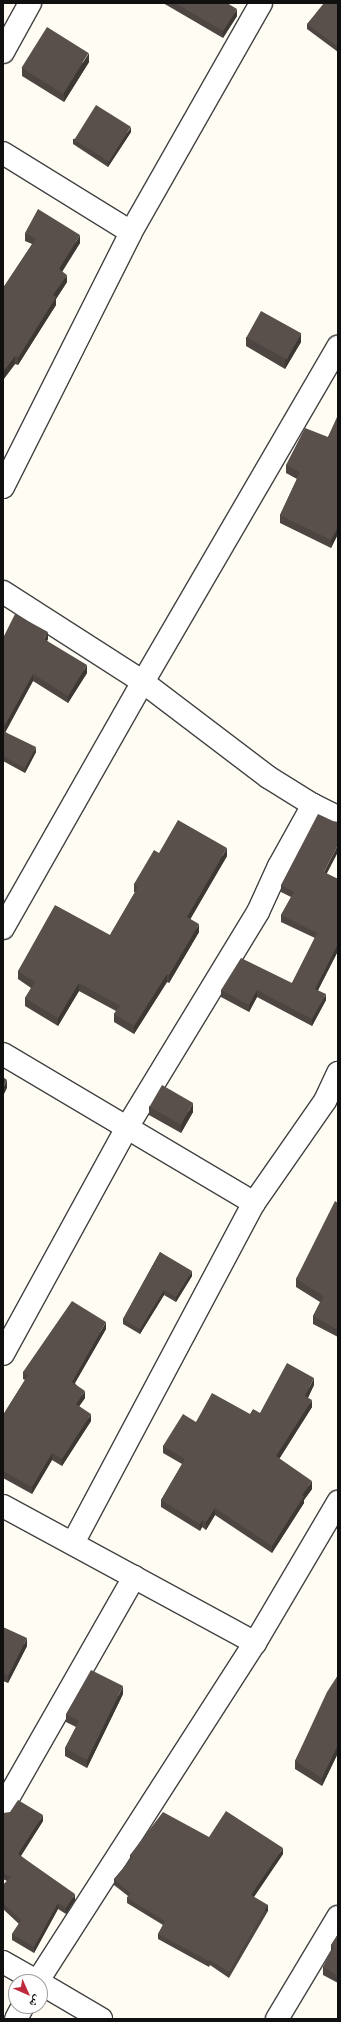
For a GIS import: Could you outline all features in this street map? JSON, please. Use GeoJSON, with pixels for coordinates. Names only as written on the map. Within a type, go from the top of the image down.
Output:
{"type":"FeatureCollection","features":[{"type":"Feature","properties":{"kind":"street"},"geometry":{"type":"LineString","coordinates":[[3,52],[30,3]]}},
{"type":"Feature","properties":{"kind":"street"},"geometry":{"type":"LineString","coordinates":[[3,487],[131,232],[261,3]]}},
{"type":"Feature","properties":{"kind":"street"},"geometry":{"type":"LineString","coordinates":[[3,153],[131,232]]}},
{"type":"Feature","properties":{"kind":"street"},"geometry":{"type":"LineString","coordinates":[[3,928],[143,682],[338,347]]}},
{"type":"Feature","properties":{"kind":"street"},"geometry":{"type":"LineString","coordinates":[[3,592],[143,682],[268,777],[313,805],[338,817]]}},
{"type":"Feature","properties":{"kind":"street"},"geometry":{"type":"LineString","coordinates":[[3,1354],[126,1129],[258,912],[279,866],[313,805]]}},
{"type":"Feature","properties":{"kind":"street"},"geometry":{"type":"LineString","coordinates":[[3,1054],[126,1129],[254,1203]]}},
{"type":"Feature","properties":{"kind":"street"},"geometry":{"type":"LineString","coordinates":[[73,1543],[254,1203],[325,1101],[338,1073]]}},
{"type":"Feature","properties":{"kind":"street"},"geometry":{"type":"LineString","coordinates":[[43,1974],[255,1643],[338,1502]]}},
{"type":"Feature","properties":{"kind":"street"},"geometry":{"type":"LineString","coordinates":[[3,1506],[255,1643]]}},
{"type":"Feature","properties":{"kind":"street"},"geometry":{"type":"LineString","coordinates":[[3,1807],[134,1577]]}},
{"type":"Feature","properties":{"kind":"street"},"geometry":{"type":"LineString","coordinates":[[277,2019],[338,1917]]}},
{"type":"Feature","properties":{"kind":"street"},"geometry":{"type":"LineString","coordinates":[[3,1962],[24,1974]]}},
{"type":"Feature","properties":{"kind":"street"},"geometry":{"type":"LineString","coordinates":[[48,1988],[101,2019]]}},
{"type":"Feature","properties":{"kind":"building"},"geometry":{"type":"Polygon","coordinates":[[[175,3],[227,3],[237,9],[223,31],[175,3]]]}},
{"type":"Feature","properties":{"kind":"building"},"geometry":{"type":"Polygon","coordinates":[[[324,3],[338,3],[338,47],[307,24],[324,3]]]}},
{"type":"Feature","properties":{"kind":"building"},"geometry":{"type":"Polygon","coordinates":[[[47,27],[89,53],[63,94],[22,68],[47,27]]]}},
{"type":"Feature","properties":{"kind":"building"},"geometry":{"type":"Polygon","coordinates":[[[96,105],[131,127],[109,161],[74,140],[96,105]]]}},
{"type":"Feature","properties":{"kind":"building"},"geometry":{"type":"Polygon","coordinates":[[[38,209],[80,235],[59,269],[67,275],[53,295],[56,297],[18,358],[15,356],[3,372],[3,288],[36,239],[25,233],[38,209]]]}},
{"type":"Feature","properties":{"kind":"building"},"geometry":{"type":"Polygon","coordinates":[[[261,311],[301,333],[287,360],[246,337],[261,311]]]}},
{"type":"Feature","properties":{"kind":"building"},"geometry":{"type":"Polygon","coordinates":[[[337,417],[338,527],[331,540],[280,515],[300,472],[286,465],[305,428],[328,437],[337,417]]]}},
{"type":"Feature","properties":{"kind":"building"},"geometry":{"type":"Polygon","coordinates":[[[15,614],[48,632],[44,639],[87,665],[68,696],[33,674],[5,725],[3,724],[3,638],[15,614]]]}},
{"type":"Feature","properties":{"kind":"building"},"geometry":{"type":"Polygon","coordinates":[[[3,731],[36,747],[25,768],[3,756],[3,731]]]}},
{"type":"Feature","properties":{"kind":"building"},"geometry":{"type":"Polygon","coordinates":[[[318,814],[338,822],[338,845],[324,872],[338,879],[338,944],[315,989],[326,994],[312,1019],[257,990],[249,1005],[221,990],[241,958],[292,983],[317,933],[281,915],[294,892],[281,885],[318,814]]]}},
{"type":"Feature","properties":{"kind":"building"},"geometry":{"type":"Polygon","coordinates":[[[178,820],[227,848],[187,917],[199,924],[169,975],[167,974],[134,1026],[114,1014],[120,1006],[79,983],[58,1018],[25,998],[35,982],[18,971],[55,905],[110,935],[138,887],[134,884],[154,850],[159,853],[178,820]]]}},
{"type":"Feature","properties":{"kind":"building"},"geometry":{"type":"Polygon","coordinates":[[[3,1077],[7,1080],[3,1088],[3,1077]]]}},
{"type":"Feature","properties":{"kind":"building"},"geometry":{"type":"Polygon","coordinates":[[[162,1085],[193,1103],[181,1125],[150,1107],[162,1085]]]}},
{"type":"Feature","properties":{"kind":"building"},"geometry":{"type":"Polygon","coordinates":[[[335,1201],[338,1203],[338,1330],[313,1316],[323,1298],[322,1295],[296,1279],[335,1201]]]}},
{"type":"Feature","properties":{"kind":"building"},"geometry":{"type":"Polygon","coordinates":[[[160,1252],[192,1271],[176,1297],[164,1290],[140,1329],[123,1319],[160,1252]]]}},
{"type":"Feature","properties":{"kind":"building"},"geometry":{"type":"Polygon","coordinates":[[[72,1301],[106,1322],[72,1382],[85,1391],[76,1404],[91,1414],[62,1459],[52,1453],[32,1487],[3,1471],[3,1415],[28,1375],[23,1372],[72,1301]]]}},
{"type":"Feature","properties":{"kind":"building"},"geometry":{"type":"Polygon","coordinates":[[[287,1363],[314,1378],[305,1396],[312,1400],[276,1456],[312,1481],[272,1546],[215,1508],[206,1522],[202,1520],[200,1524],[161,1500],[185,1459],[163,1446],[183,1414],[196,1422],[212,1393],[250,1414],[253,1409],[260,1413],[287,1363]]]}},
{"type":"Feature","properties":{"kind":"building"},"geometry":{"type":"Polygon","coordinates":[[[3,1627],[27,1638],[8,1676],[3,1673],[3,1627]]]}},
{"type":"Feature","properties":{"kind":"building"},"geometry":{"type":"Polygon","coordinates":[[[91,1670],[123,1686],[87,1760],[65,1748],[79,1721],[66,1714],[91,1670]]]}},
{"type":"Feature","properties":{"kind":"building"},"geometry":{"type":"Polygon","coordinates":[[[338,1675],[338,1745],[322,1778],[295,1761],[327,1692],[338,1675]]]}},
{"type":"Feature","properties":{"kind":"building"},"geometry":{"type":"Polygon","coordinates":[[[18,1800],[43,1815],[18,1854],[75,1894],[66,1908],[58,1903],[34,1947],[12,1934],[21,1920],[3,1903],[3,1885],[11,1877],[3,1873],[3,1813],[10,1812],[18,1800]]]}},
{"type":"Feature","properties":{"kind":"building"},"geometry":{"type":"Polygon","coordinates":[[[226,1811],[283,1848],[251,1895],[268,1905],[229,1972],[210,1960],[209,1961],[158,1934],[165,1921],[127,1898],[130,1893],[114,1879],[133,1857],[130,1855],[163,1812],[209,1837],[226,1811]]]}},
{"type":"Feature","properties":{"kind":"building"},"geometry":{"type":"Polygon","coordinates":[[[338,1934],[338,1976],[323,1967],[334,1947],[331,1945],[338,1934]]]}}]}
